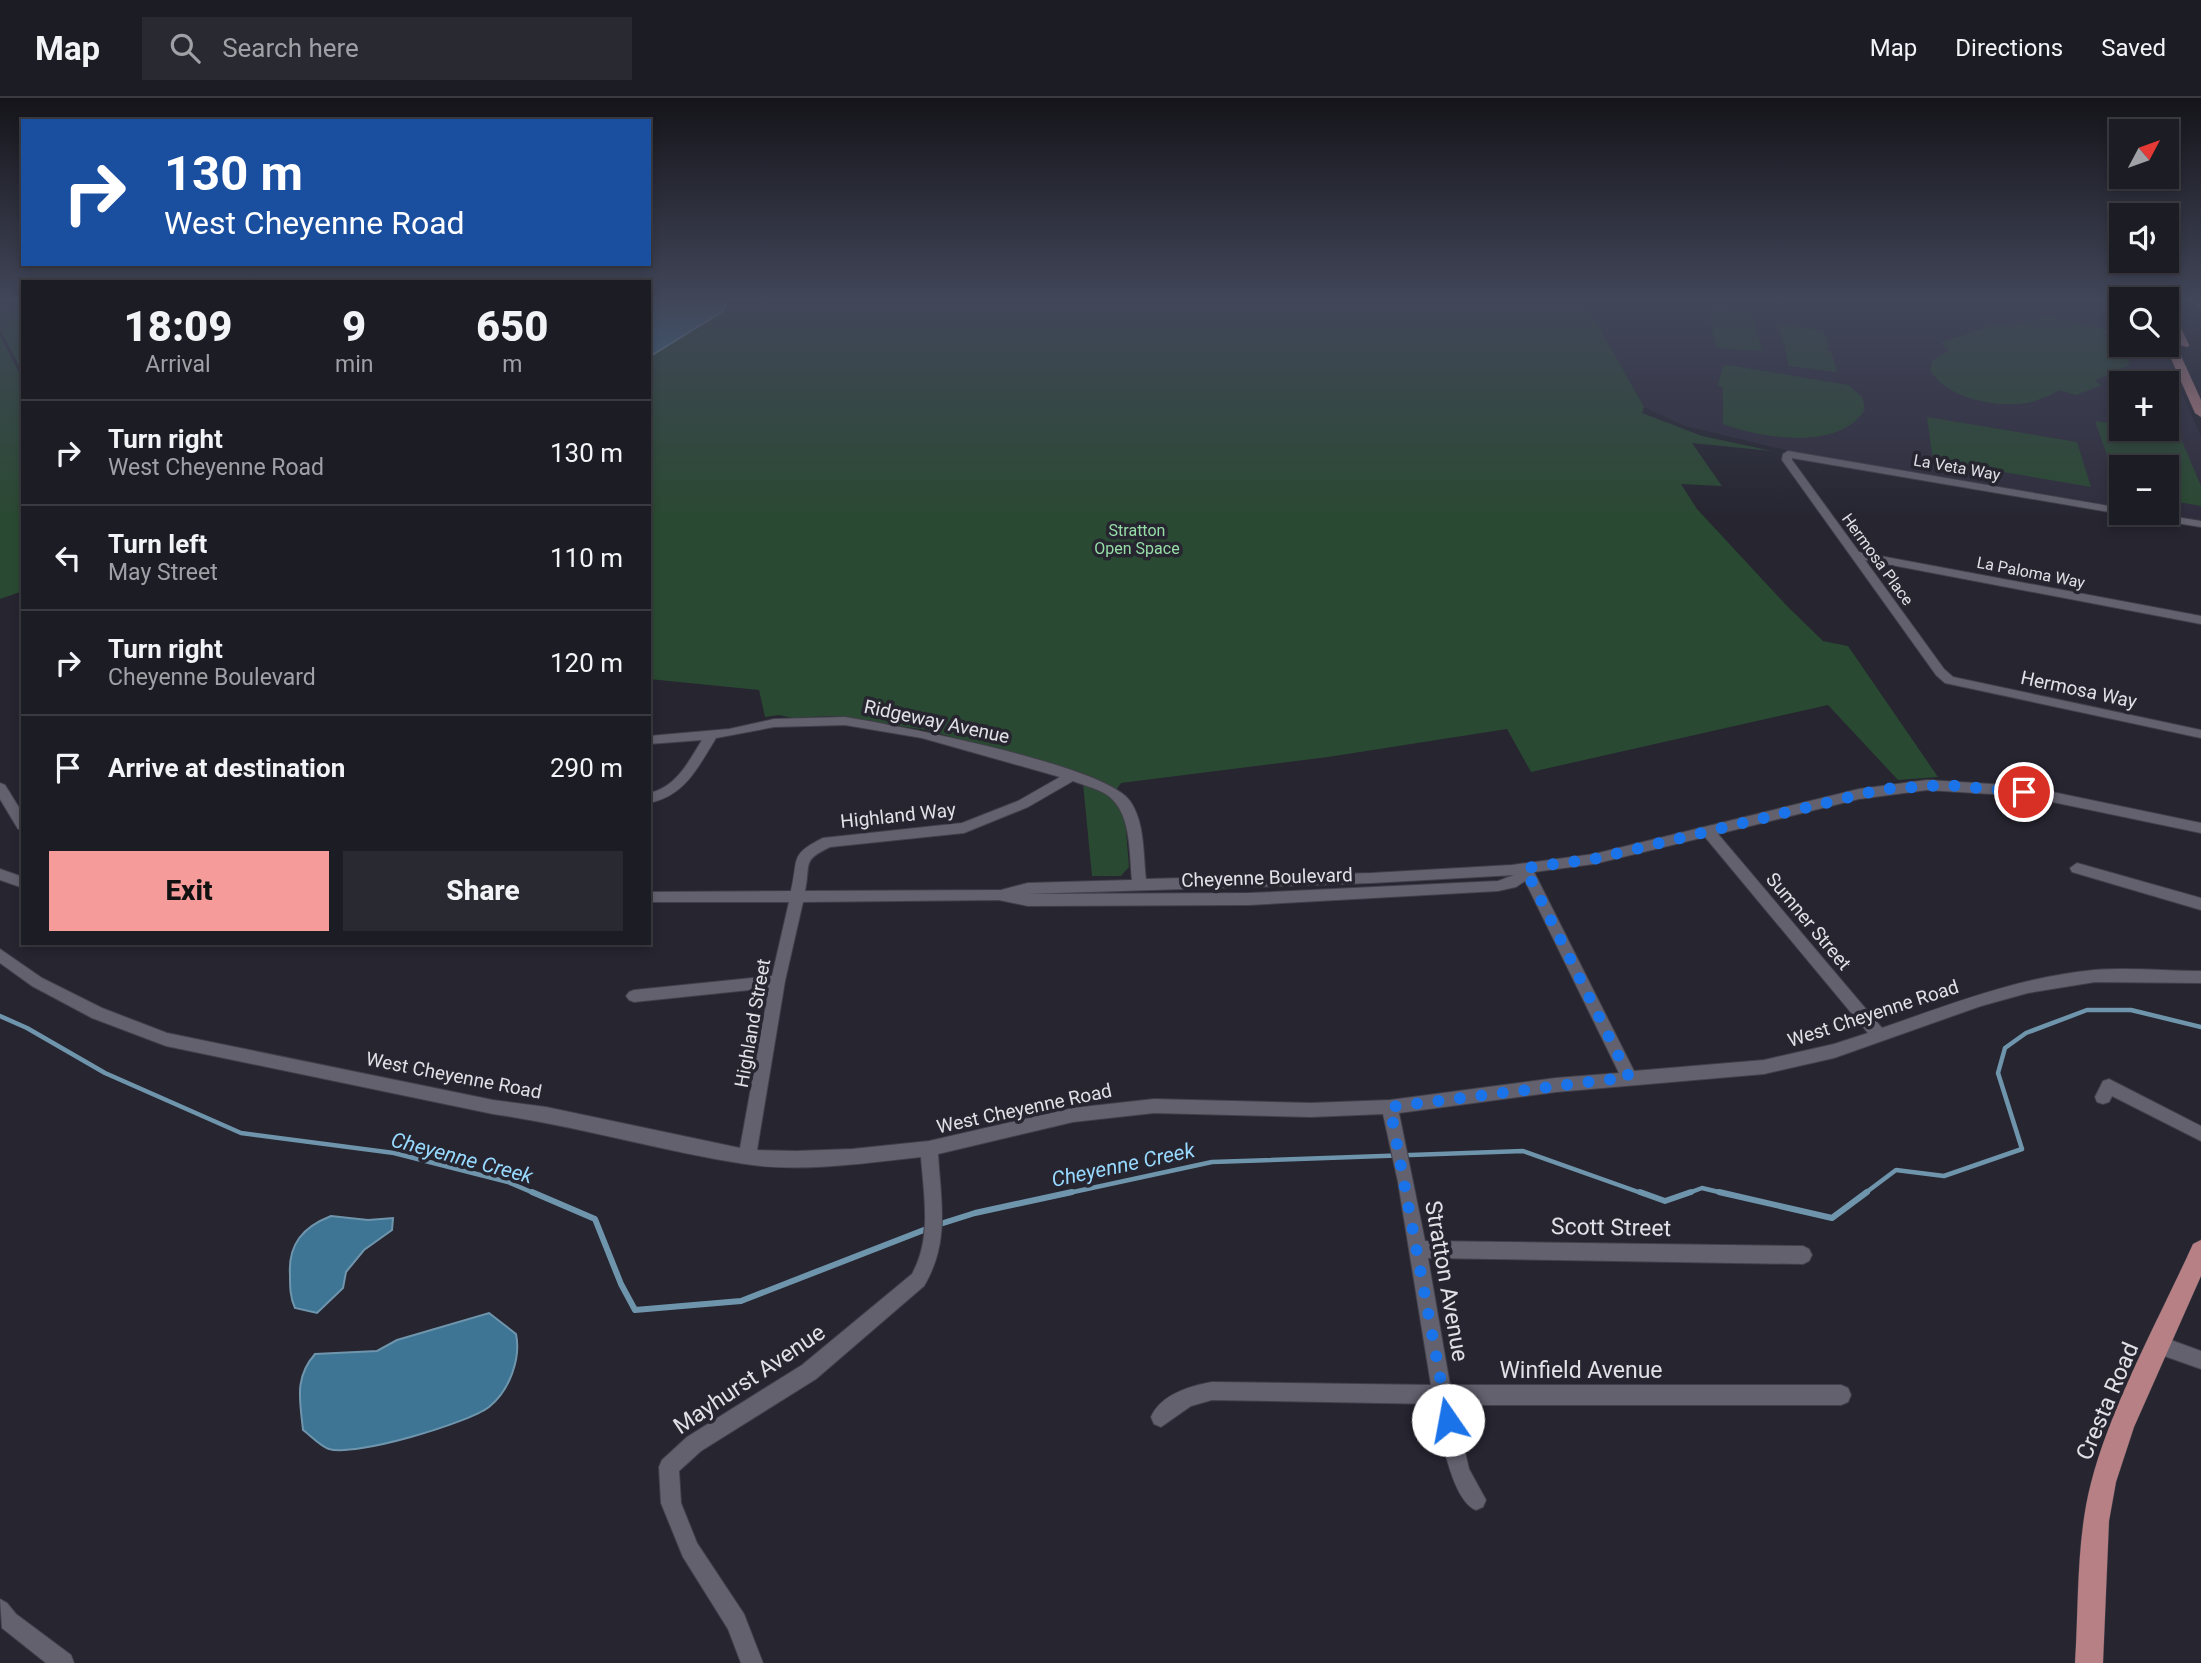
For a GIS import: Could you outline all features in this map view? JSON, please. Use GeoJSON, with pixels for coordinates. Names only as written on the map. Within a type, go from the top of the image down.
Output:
{"type":"FeatureCollection","features":[{"type":"Feature","properties":{"kind":"main road"},"geometry":{"type":"LineString","coordinates":[[2183,373],[2201,413]]}},
{"type":"Feature","properties":{"kind":"main road","name":"Cresta Road"},"geometry":{"type":"LineString","coordinates":[[2089,1663],[2096,1521],[2104,1482],[2123,1425],[2201,1251]]}},
{"type":"Feature","properties":{"kind":"street","name":"La Veta Way"},"geometry":{"type":"LineString","coordinates":[[1788,454],[2109,509]]}},
{"type":"Feature","properties":{"kind":"street","name":"Hermosa Place"},"geometry":{"type":"LineString","coordinates":[[1788,454],[1787,460],[1940,672],[1949,680]]}},
{"type":"Feature","properties":{"kind":"street"},"geometry":{"type":"LineString","coordinates":[[2179,520],[2201,524]]}},
{"type":"Feature","properties":{"kind":"street","name":"La Paloma Way"},"geometry":{"type":"LineString","coordinates":[[1856,555],[2201,620]]}},
{"type":"Feature","properties":{"kind":"street","name":"Hermosa Way"},"geometry":{"type":"LineString","coordinates":[[1949,680],[2201,734]]}},
{"type":"Feature","properties":{"kind":"street","name":"Ridgeway Avenue"},"geometry":{"type":"LineString","coordinates":[[651,740],[710,736],[774,723],[845,722],[922,734],[1050,768],[1109,790],[1125,803],[1133,824],[1140,884]]}},
{"type":"Feature","properties":{"kind":"street"},"geometry":{"type":"LineString","coordinates":[[651,799],[660,798],[675,789],[710,736]]}},
{"type":"Feature","properties":{"kind":"street","name":"Highland Way"},"geometry":{"type":"LineString","coordinates":[[797,896],[802,860],[817,846],[828,842],[964,828],[1023,803],[1072,776]]}},
{"type":"Feature","properties":{"kind":"street","name":"Cheyenne Boulevard"},"geometry":{"type":"LineString","coordinates":[[1002,895],[1028,888],[1418,877],[1525,868],[1594,859],[1859,794],[1927,785],[2024,792],[2201,828]]}},
{"type":"Feature","properties":{"kind":"street"},"geometry":{"type":"LineString","coordinates":[[0,788],[21,822]]}},
{"type":"Feature","properties":{"kind":"street","name":"Sumner Street"},"geometry":{"type":"LineString","coordinates":[[1708,831],[1880,1036]]}},
{"type":"Feature","properties":{"kind":"street"},"geometry":{"type":"LineString","coordinates":[[1525,868],[1629,1077]]}},
{"type":"Feature","properties":{"kind":"street","name":"Cheyenne Boulevard"},"geometry":{"type":"LineString","coordinates":[[651,897],[1002,895],[1028,900],[1235,899],[1436,891],[1516,882],[1522,878],[1525,868]]}},
{"type":"Feature","properties":{"kind":"street"},"geometry":{"type":"LineString","coordinates":[[2077,868],[2201,904]]}},
{"type":"Feature","properties":{"kind":"street"},"geometry":{"type":"LineString","coordinates":[[0,874],[21,882]]}},
{"type":"Feature","properties":{"kind":"street","name":"Highland Street"},"geometry":{"type":"LineString","coordinates":[[747,1157],[778,981],[797,896]]}},
{"type":"Feature","properties":{"kind":"street","name":"West Cheyenne Road"},"geometry":{"type":"LineString","coordinates":[[0,955],[37,982],[85,1007],[166,1039],[747,1157],[852,1157],[929,1149],[1073,1115],[1154,1106],[1311,1111],[1390,1107],[1629,1077],[1764,1067],[1810,1058],[1980,1000],[2032,986],[2095,976],[2201,977]]}},
{"type":"Feature","properties":{"kind":"street"},"geometry":{"type":"LineString","coordinates":[[634,996],[778,981]]}},
{"type":"Feature","properties":{"kind":"street"},"geometry":{"type":"LineString","coordinates":[[2103,1097],[2109,1086],[2201,1134]]}},
{"type":"Feature","properties":{"kind":"street","name":"Stratton Avenue"},"geometry":{"type":"LineString","coordinates":[[1390,1107],[1418,1249],[1442,1395],[1460,1472],[1476,1500]]}},
{"type":"Feature","properties":{"kind":"street","name":"Mayhurst Avenue"},"geometry":{"type":"LineString","coordinates":[[752,1663],[736,1622],[690,1550],[671,1503],[669,1467],[694,1444],[809,1372],[904,1294],[928,1266],[933,1238],[929,1149]]}},
{"type":"Feature","properties":{"kind":"street","name":"Scott Street"},"geometry":{"type":"LineString","coordinates":[[1418,1249],[1803,1255]]}},
{"type":"Feature","properties":{"kind":"street"},"geometry":{"type":"LineString","coordinates":[[2160,1345],[2201,1360]]}},
{"type":"Feature","properties":{"kind":"street","name":"Winfield Avenue"},"geometry":{"type":"LineString","coordinates":[[1161,1416],[1188,1395],[1212,1391],[1442,1395],[1841,1395]]}},
{"type":"Feature","properties":{"kind":"street"},"geometry":{"type":"LineString","coordinates":[[0,1610],[9,1621],[63,1663]]}},
{"type":"Feature","properties":{"kind":"shaded area"},"geometry":{"type":"Polygon","coordinates":[[[1625,373],[2109,373],[2109,441],[2179,441],[2179,386],[2201,436],[2201,521],[2179,517],[2179,455],[2109,455],[2109,505],[1794,452],[1685,426],[1644,407],[1625,373]]]}},
{"type":"Feature","properties":{"kind":"green space"},"geometry":{"type":"Polygon","coordinates":[[[0,373],[19,373],[21,592],[0,599],[0,373]]]}},
{"type":"Feature","properties":{"kind":"green space","name":"Stratton Open Space"},"geometry":{"type":"Polygon","coordinates":[[[651,373],[1625,373],[1644,407],[1642,413],[1702,436],[1772,451],[1692,443],[1722,486],[1681,484],[1697,509],[1823,641],[1848,646],[1938,777],[1898,780],[1828,705],[1531,772],[1507,729],[1328,757],[1121,783],[1111,797],[1125,818],[1129,867],[1121,876],[1092,876],[1082,773],[926,730],[831,716],[765,717],[759,690],[651,679],[651,373]]]}},
{"type":"Feature","properties":{"kind":"green space"},"geometry":{"type":"Polygon","coordinates":[[[1721,373],[1776,373],[1848,385],[1862,397],[1865,409],[1853,423],[1819,436],[1798,438],[1757,434],[1723,424],[1723,387],[1718,386],[1721,373]]]}},
{"type":"Feature","properties":{"kind":"green space"},"geometry":{"type":"Polygon","coordinates":[[[1932,373],[2109,373],[2094,381],[2102,385],[2076,395],[2060,390],[2035,401],[2022,403],[1977,400],[1949,389],[1932,373]]]}},
{"type":"Feature","properties":{"kind":"green space"},"geometry":{"type":"Polygon","coordinates":[[[1927,417],[2077,442],[2091,487],[1933,460],[1927,417]]]}},
{"type":"Feature","properties":{"kind":"green space"},"geometry":{"type":"Polygon","coordinates":[[[2095,421],[2109,423],[2109,441],[2179,441],[2179,434],[2201,486],[2201,506],[2179,502],[2179,455],[2109,455],[2109,461],[2095,421]]]}},
{"type":"Feature","properties":{"kind":"water"},"geometry":{"type":"Polygon","coordinates":[[[331,1216],[368,1220],[393,1218],[392,1230],[364,1250],[346,1272],[343,1288],[317,1313],[295,1308],[291,1296],[290,1264],[295,1246],[305,1231],[331,1216]]]}},
{"type":"Feature","properties":{"kind":"water"},"geometry":{"type":"Polygon","coordinates":[[[489,1313],[516,1334],[517,1353],[508,1383],[489,1407],[436,1429],[362,1448],[329,1449],[303,1430],[301,1381],[315,1354],[377,1351],[397,1340],[489,1313]]]}},
{"type":"Feature","properties":{"kind":"waterway","name":"Cheyenne Creek"},"geometry":{"type":"LineString","coordinates":[[1864,1194],[1896,1170],[1944,1176],[2022,1149],[1998,1073],[2005,1048],[2026,1033],[2087,1010],[2131,1010],[2201,1027]]}},
{"type":"Feature","properties":{"kind":"waterway","name":"Cheyenne Creek"},"geometry":{"type":"LineString","coordinates":[[0,1016],[27,1028],[105,1073],[241,1133],[394,1153],[508,1182],[536,1194]]}},
{"type":"Feature","properties":{"kind":"waterway","name":"Cheyenne Creek"},"geometry":{"type":"LineString","coordinates":[[1064,1194],[1212,1162],[1523,1151],[1644,1194]]}},
{"type":"Feature","properties":{"kind":"waterway","name":"Cheyenne Creek"},"geometry":{"type":"LineString","coordinates":[[1686,1194],[1702,1188],[1727,1194]]}},
{"type":"Feature","properties":{"kind":"waterway","name":"Cheyenne Creek"},"geometry":{"type":"LineString","coordinates":[[532,1192],[595,1219],[621,1284],[635,1310],[741,1301],[929,1228]]}},
{"type":"Feature","properties":{"kind":"waterway","name":"Cheyenne Creek"},"geometry":{"type":"LineString","coordinates":[[937,1225],[975,1213],[1072,1192]]}},
{"type":"Feature","properties":{"kind":"waterway","name":"Cheyenne Creek"},"geometry":{"type":"LineString","coordinates":[[1640,1192],[1665,1201],[1691,1192]]}},
{"type":"Feature","properties":{"kind":"waterway","name":"Cheyenne Creek"},"geometry":{"type":"LineString","coordinates":[[1719,1192],[1832,1218],[1867,1192]]}},
{"type":"Feature","properties":{"kind":"route"},"geometry":{"type":"LineString","coordinates":[[1448,1420],[1390,1107],[1629,1077],[1525,868],[1594,859],[1649,847],[1883,789],[1945,785],[2024,792]]}}]}
